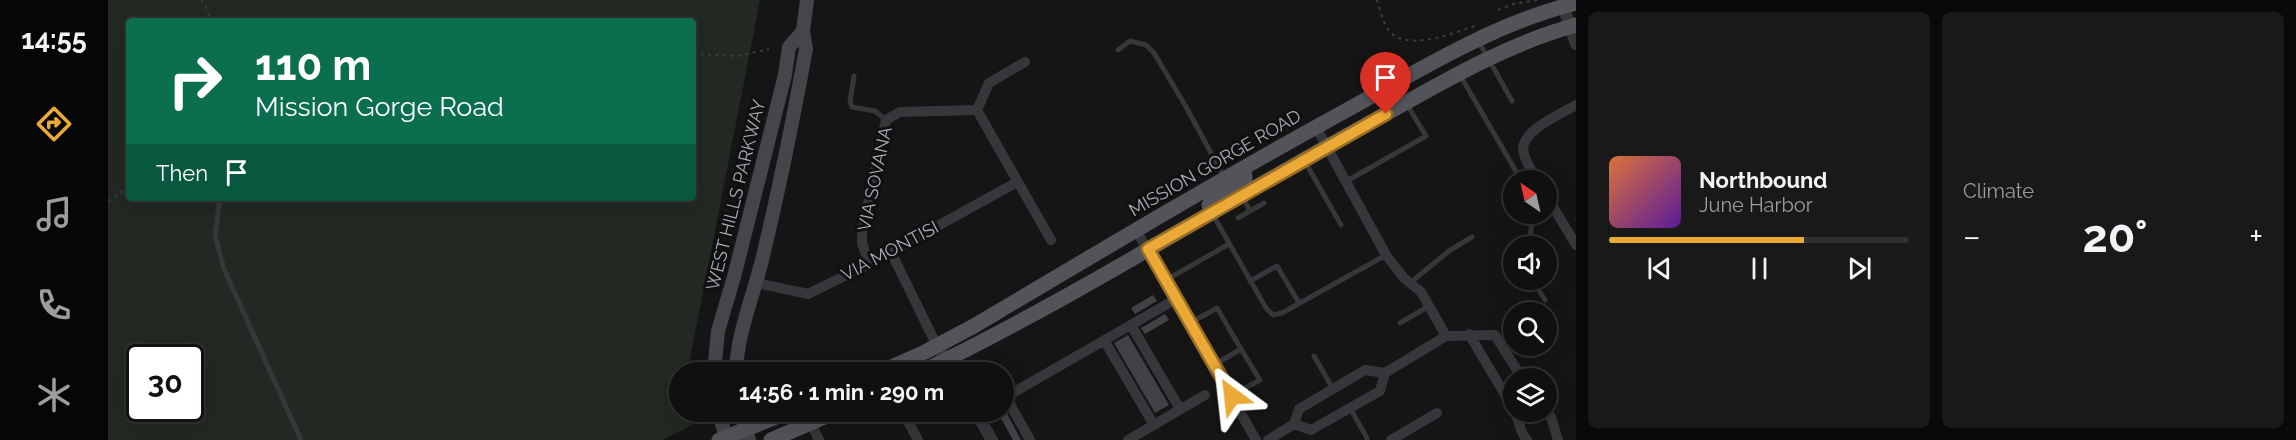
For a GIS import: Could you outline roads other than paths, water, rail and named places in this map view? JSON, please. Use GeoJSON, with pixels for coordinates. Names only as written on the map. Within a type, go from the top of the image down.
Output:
{"type":"FeatureCollection","features":[{"type":"Feature","properties":{"kind":"main road","name":"WEST HILLS PARKWAY"},"geometry":{"type":"LineString","coordinates":[[737,362],[741,336],[757,283],[783,172],[806,49],[803,31],[807,0]]}},
{"type":"Feature","properties":{"kind":"main road","name":"MISSION GORGE ROAD"},"geometry":{"type":"LineString","coordinates":[[902,362],[937,346],[1478,32],[1569,5]]}},
{"type":"Feature","properties":{"kind":"main road"},"geometry":{"type":"LineString","coordinates":[[956,362],[1303,159],[1459,73],[1531,39],[1573,26]]}},
{"type":"Feature","properties":{"kind":"main road","name":"WEST HILLS PARKWAY"},"geometry":{"type":"LineString","coordinates":[[715,362],[718,331],[734,277],[789,47],[803,31]]}},
{"type":"Feature","properties":{"kind":"main road"},"geometry":{"type":"LineString","coordinates":[[1211,212],[1209,205],[1212,199],[1245,178],[1244,168]]}},
{"type":"Feature","properties":{"kind":"main road"},"geometry":{"type":"LineString","coordinates":[[720,422],[724,439],[747,434],[770,422]]}},
{"type":"Feature","properties":{"kind":"main road"},"geometry":{"type":"LineString","coordinates":[[771,440],[811,423]]}},
{"type":"Feature","properties":{"kind":"street"},"geometry":{"type":"LineString","coordinates":[[1569,5],[1576,44]]}},
{"type":"Feature","properties":{"kind":"street"},"geometry":{"type":"LineString","coordinates":[[1025,62],[989,83],[977,110],[1051,240]]}},
{"type":"Feature","properties":{"kind":"street"},"geometry":{"type":"LineString","coordinates":[[1531,170],[1523,149],[1528,134],[1576,105]]}},
{"type":"Feature","properties":{"kind":"street","name":"VIA SOVANA"},"geometry":{"type":"LineString","coordinates":[[869,264],[862,243],[862,232],[886,120],[900,112],[977,110]]}},
{"type":"Feature","properties":{"kind":"street"},"geometry":{"type":"LineString","coordinates":[[1316,127],[1386,255],[1410,283],[1421,292],[1446,336]]}},
{"type":"Feature","properties":{"kind":"street","name":"VIA MONTISI"},"geometry":{"type":"LineString","coordinates":[[757,283],[808,294],[869,264],[1017,182]]}},
{"type":"Feature","properties":{"kind":"street"},"geometry":{"type":"LineString","coordinates":[[1557,213],[1576,245]]}},
{"type":"Feature","properties":{"kind":"street"},"geometry":{"type":"LineString","coordinates":[[1137,230],[1256,440]]}},
{"type":"Feature","properties":{"kind":"street"},"geometry":{"type":"LineString","coordinates":[[891,252],[947,362]]}},
{"type":"Feature","properties":{"kind":"street"},"geometry":{"type":"LineString","coordinates":[[1014,391],[1176,299]]}},
{"type":"Feature","properties":{"kind":"street"},"geometry":{"type":"LineString","coordinates":[[1131,325],[1180,410]]}},
{"type":"Feature","properties":{"kind":"street"},"geometry":{"type":"LineString","coordinates":[[1472,334],[1503,391]]}},
{"type":"Feature","properties":{"kind":"street"},"geometry":{"type":"LineString","coordinates":[[1268,440],[1294,424],[1299,409],[1365,370],[1385,373],[1446,336],[1495,335],[1516,368]]}},
{"type":"Feature","properties":{"kind":"street"},"geometry":{"type":"LineString","coordinates":[[1104,340],[1154,425]]}},
{"type":"Feature","properties":{"kind":"street"},"geometry":{"type":"LineString","coordinates":[[1294,424],[1311,430],[1380,391],[1385,373]]}},
{"type":"Feature","properties":{"kind":"street"},"geometry":{"type":"LineString","coordinates":[[1128,440],[1205,395]]}},
{"type":"Feature","properties":{"kind":"street"},"geometry":{"type":"LineString","coordinates":[[1391,440],[1437,413]]}},
{"type":"Feature","properties":{"kind":"street"},"geometry":{"type":"LineString","coordinates":[[1014,414],[1030,440]]}},
{"type":"Feature","properties":{"kind":"street"},"geometry":{"type":"LineString","coordinates":[[908,422],[918,440]]}},
{"type":"Feature","properties":{"kind":"street"},"geometry":{"type":"LineString","coordinates":[[982,422],[992,440]]}},
{"type":"Feature","properties":{"kind":"street"},"geometry":{"type":"LineString","coordinates":[[1519,422],[1522,435],[1527,440]]}},
{"type":"Feature","properties":{"kind":"street"},"geometry":{"type":"LineString","coordinates":[[1552,422],[1553,437]]}},
{"type":"Feature","properties":{"kind":"street"},"geometry":{"type":"LineString","coordinates":[[811,423],[819,440]]}},
{"type":"Feature","properties":{"kind":"lane"},"geometry":{"type":"LineString","coordinates":[[1478,32],[1487,58],[1512,101]]}},
{"type":"Feature","properties":{"kind":"lane"},"geometry":{"type":"LineString","coordinates":[[1118,50],[1130,41],[1146,45],[1154,52],[1225,179]]}},
{"type":"Feature","properties":{"kind":"lane"},"geometry":{"type":"LineString","coordinates":[[1459,73],[1515,170]]}},
{"type":"Feature","properties":{"kind":"lane"},"geometry":{"type":"LineString","coordinates":[[854,76],[850,102],[852,107],[875,111],[886,120]]}},
{"type":"Feature","properties":{"kind":"lane"},"geometry":{"type":"LineString","coordinates":[[1345,182],[1426,136],[1406,103]]}},
{"type":"Feature","properties":{"kind":"lane"},"geometry":{"type":"LineString","coordinates":[[1303,159],[1341,225]]}},
{"type":"Feature","properties":{"kind":"lane"},"geometry":{"type":"LineString","coordinates":[[1241,195],[1250,211]]}},
{"type":"Feature","properties":{"kind":"lane"},"geometry":{"type":"LineString","coordinates":[[220,201],[215,235],[224,269],[301,440]]}},
{"type":"Feature","properties":{"kind":"lane"},"geometry":{"type":"LineString","coordinates":[[1238,218],[1264,203]]}},
{"type":"Feature","properties":{"kind":"lane"},"geometry":{"type":"LineString","coordinates":[[1211,212],[1266,308],[1273,315],[1277,315],[1386,255]]}},
{"type":"Feature","properties":{"kind":"lane"},"geometry":{"type":"LineString","coordinates":[[1410,283],[1449,251],[1472,237]]}},
{"type":"Feature","properties":{"kind":"lane"},"geometry":{"type":"LineString","coordinates":[[1166,280],[1229,244]]}},
{"type":"Feature","properties":{"kind":"lane"},"geometry":{"type":"LineString","coordinates":[[1250,280],[1277,266],[1299,303]]}},
{"type":"Feature","properties":{"kind":"lane"},"geometry":{"type":"LineString","coordinates":[[1539,290],[1545,300]]}},
{"type":"Feature","properties":{"kind":"lane"},"geometry":{"type":"LineString","coordinates":[[1400,323],[1429,306]]}},
{"type":"Feature","properties":{"kind":"lane"},"geometry":{"type":"LineString","coordinates":[[1190,322],[1217,308],[1260,380],[1232,396]]}},
{"type":"Feature","properties":{"kind":"lane"},"geometry":{"type":"LineString","coordinates":[[1214,365],[1241,349]]}},
{"type":"Feature","properties":{"kind":"lane"},"geometry":{"type":"LineString","coordinates":[[1314,356],[1333,389]]}},
{"type":"Feature","properties":{"kind":"lane"},"geometry":{"type":"LineString","coordinates":[[1350,408],[1367,438]]}}]}
